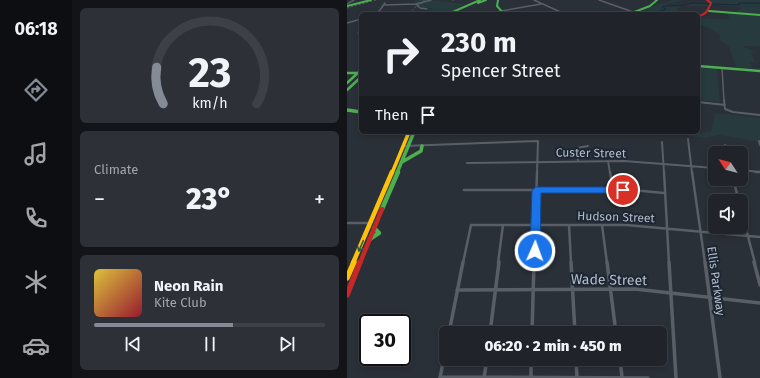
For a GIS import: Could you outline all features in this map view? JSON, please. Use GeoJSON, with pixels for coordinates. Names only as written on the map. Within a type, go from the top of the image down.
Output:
{"type":"FeatureCollection","features":[{"type":"Feature","properties":{"kind":"main road"},"geometry":{"type":"LineString","coordinates":[[347,4],[371,0]]}},
{"type":"Feature","properties":{"kind":"main road"},"geometry":{"type":"LineString","coordinates":[[453,12],[480,0]]}},
{"type":"Feature","properties":{"kind":"main road"},"geometry":{"type":"LineString","coordinates":[[459,12],[486,0]]}},
{"type":"Feature","properties":{"kind":"main road"},"geometry":{"type":"LineString","coordinates":[[498,0],[496,5],[503,12]]}},
{"type":"Feature","properties":{"kind":"main road"},"geometry":{"type":"LineString","coordinates":[[637,12],[655,5],[658,0]]}},
{"type":"Feature","properties":{"kind":"main road"},"geometry":{"type":"LineString","coordinates":[[700,16],[706,15],[709,11],[709,2]]}},
{"type":"Feature","properties":{"kind":"main road"},"geometry":{"type":"LineString","coordinates":[[709,11],[760,15]]}},
{"type":"Feature","properties":{"kind":"main road"},"geometry":{"type":"LineString","coordinates":[[700,66],[760,70]]}},
{"type":"Feature","properties":{"kind":"main road"},"geometry":{"type":"LineString","coordinates":[[347,82],[349,76],[359,72]]}},
{"type":"Feature","properties":{"kind":"main road"},"geometry":{"type":"LineString","coordinates":[[347,90],[359,79]]}},
{"type":"Feature","properties":{"kind":"main road"},"geometry":{"type":"LineString","coordinates":[[347,110],[359,112]]}},
{"type":"Feature","properties":{"kind":"main road"},"geometry":{"type":"LineString","coordinates":[[347,114],[359,112]]}},
{"type":"Feature","properties":{"kind":"main road"},"geometry":{"type":"LineString","coordinates":[[347,295],[401,163],[409,134]]}},
{"type":"Feature","properties":{"kind":"main road"},"geometry":{"type":"LineString","coordinates":[[347,278],[406,146],[413,134]]}},
{"type":"Feature","properties":{"kind":"main road"},"geometry":{"type":"LineString","coordinates":[[401,163],[408,157],[421,150],[422,146]]}},
{"type":"Feature","properties":{"kind":"main road"},"geometry":{"type":"LineString","coordinates":[[370,240],[379,233],[374,228]]}},
{"type":"Feature","properties":{"kind":"street"},"geometry":{"type":"LineString","coordinates":[[347,4],[354,0]]}},
{"type":"Feature","properties":{"kind":"street"},"geometry":{"type":"LineString","coordinates":[[376,12],[384,4],[415,4],[431,0]]}},
{"type":"Feature","properties":{"kind":"street"},"geometry":{"type":"LineString","coordinates":[[534,0],[560,12]]}},
{"type":"Feature","properties":{"kind":"street"},"geometry":{"type":"LineString","coordinates":[[599,0],[631,12]]}},
{"type":"Feature","properties":{"kind":"street"},"geometry":{"type":"LineString","coordinates":[[415,4],[420,8],[427,9]]}},
{"type":"Feature","properties":{"kind":"street"},"geometry":{"type":"LineString","coordinates":[[503,12],[541,4]]}},
{"type":"Feature","properties":{"kind":"street"},"geometry":{"type":"LineString","coordinates":[[347,23],[359,20]]}},
{"type":"Feature","properties":{"kind":"street"},"geometry":{"type":"LineString","coordinates":[[722,68],[725,109],[730,112],[760,115]]}},
{"type":"Feature","properties":{"kind":"street"},"geometry":{"type":"LineString","coordinates":[[700,102],[725,105]]}},
{"type":"Feature","properties":{"kind":"street","name":"Ellis Parkway"},"geometry":{"type":"LineString","coordinates":[[688,139],[720,378]]}},
{"type":"Feature","properties":{"kind":"street"},"geometry":{"type":"LineString","coordinates":[[406,146],[539,141],[536,190],[532,326]]}},
{"type":"Feature","properties":{"kind":"street"},"geometry":{"type":"LineString","coordinates":[[759,141],[760,146]]}},
{"type":"Feature","properties":{"kind":"street"},"geometry":{"type":"LineString","coordinates":[[662,142],[676,378]]}},
{"type":"Feature","properties":{"kind":"street"},"geometry":{"type":"LineString","coordinates":[[578,161],[577,148],[588,146]]}},
{"type":"Feature","properties":{"kind":"street"},"geometry":{"type":"LineString","coordinates":[[608,161],[613,190]]}},
{"type":"Feature","properties":{"kind":"street","name":"Custer Street"},"geometry":{"type":"LineString","coordinates":[[467,163],[608,161],[708,168]]}},
{"type":"Feature","properties":{"kind":"street"},"geometry":{"type":"LineString","coordinates":[[748,171],[760,172]]}},
{"type":"Feature","properties":{"kind":"street"},"geometry":{"type":"LineString","coordinates":[[464,190],[613,190],[664,193]]}},
{"type":"Feature","properties":{"kind":"street"},"geometry":{"type":"LineString","coordinates":[[347,223],[371,223]]}},
{"type":"Feature","properties":{"kind":"street","name":"Hudson Street"},"geometry":{"type":"LineString","coordinates":[[457,290],[471,225],[625,225],[760,237]]}},
{"type":"Feature","properties":{"kind":"street"},"geometry":{"type":"LineString","coordinates":[[491,326],[503,225]]}},
{"type":"Feature","properties":{"kind":"street"},"geometry":{"type":"LineString","coordinates":[[569,225],[575,326]]}},
{"type":"Feature","properties":{"kind":"street"},"geometry":{"type":"LineString","coordinates":[[602,225],[615,326]]}},
{"type":"Feature","properties":{"kind":"street"},"geometry":{"type":"LineString","coordinates":[[747,236],[760,285]]}},
{"type":"Feature","properties":{"kind":"street","name":"Wade Street"},"geometry":{"type":"LineString","coordinates":[[457,290],[635,289],[760,303]]}},
{"type":"Feature","properties":{"kind":"street"},"geometry":{"type":"LineString","coordinates":[[450,326],[457,290]]}},
{"type":"Feature","properties":{"kind":"street"},"geometry":{"type":"LineString","coordinates":[[442,366],[440,378],[648,378]]}},
{"type":"Feature","properties":{"kind":"street"},"geometry":{"type":"LineString","coordinates":[[484,378],[486,366]]}},
{"type":"Feature","properties":{"kind":"street"},"geometry":{"type":"LineString","coordinates":[[531,366],[531,378]]}},
{"type":"Feature","properties":{"kind":"street"},"geometry":{"type":"LineString","coordinates":[[576,366],[577,377]]}},
{"type":"Feature","properties":{"kind":"street"},"geometry":{"type":"LineString","coordinates":[[621,366],[622,377]]}},
{"type":"Feature","properties":{"kind":"green space"},"geometry":{"type":"Polygon","coordinates":[[[415,0],[432,0],[465,4],[449,12],[432,12],[429,11],[432,8],[421,8],[418,4],[414,3],[415,0]]]}},
{"type":"Feature","properties":{"kind":"green space"},"geometry":{"type":"Polygon","coordinates":[[[683,0],[665,5],[708,2],[705,0],[760,0],[760,15],[737,13],[737,10],[742,8],[740,7],[708,4],[707,6],[683,6],[677,9],[677,12],[641,12],[671,1],[683,0]]]}},
{"type":"Feature","properties":{"kind":"green space"},"geometry":{"type":"Polygon","coordinates":[[[728,13],[760,16],[760,46],[742,46],[758,53],[751,52],[755,62],[750,62],[753,69],[736,67],[730,49],[728,48],[730,47],[719,40],[720,35],[709,28],[700,25],[700,18],[729,19],[728,13]]]}},
{"type":"Feature","properties":{"kind":"green space"},"geometry":{"type":"Polygon","coordinates":[[[700,67],[717,69],[720,102],[700,100],[700,67]]]}},
{"type":"Feature","properties":{"kind":"green space"},"geometry":{"type":"Polygon","coordinates":[[[715,113],[760,118],[760,142],[719,135],[704,138],[688,136],[688,134],[711,132],[715,113]]]}},
{"type":"Feature","properties":{"kind":"waterway"},"geometry":{"type":"LineString","coordinates":[[656,12],[666,9],[662,7],[691,3],[739,5],[739,3],[760,3]]}},
{"type":"Feature","properties":{"kind":"railway"},"geometry":{"type":"LineString","coordinates":[[347,8],[376,0]]}},
{"type":"Feature","properties":{"kind":"railway"},"geometry":{"type":"LineString","coordinates":[[411,12],[414,8],[424,2],[424,0]]}},
{"type":"Feature","properties":{"kind":"traffic: fast"},"geometry":{"type":"LineString","coordinates":[[347,6],[371,0]]}},
{"type":"Feature","properties":{"kind":"traffic: fast"},"geometry":{"type":"LineString","coordinates":[[453,12],[480,0]]}},
{"type":"Feature","properties":{"kind":"traffic: fast"},"geometry":{"type":"LineString","coordinates":[[478,3],[486,0]]}},
{"type":"Feature","properties":{"kind":"traffic: fast"},"geometry":{"type":"LineString","coordinates":[[498,0],[497,6],[502,12]]}},
{"type":"Feature","properties":{"kind":"traffic: fast"},"geometry":{"type":"LineString","coordinates":[[634,12],[650,6],[657,0]]}},
{"type":"Feature","properties":{"kind":"traffic: fast"},"geometry":{"type":"LineString","coordinates":[[709,11],[760,15]]}},
{"type":"Feature","properties":{"kind":"traffic: fast"},"geometry":{"type":"LineString","coordinates":[[700,66],[760,71]]}},
{"type":"Feature","properties":{"kind":"traffic: fast"},"geometry":{"type":"LineString","coordinates":[[347,83],[359,72]]}},
{"type":"Feature","properties":{"kind":"traffic: fast"},"geometry":{"type":"LineString","coordinates":[[347,73],[357,73]]}},
{"type":"Feature","properties":{"kind":"traffic: fast"},"geometry":{"type":"LineString","coordinates":[[347,90],[359,79]]}},
{"type":"Feature","properties":{"kind":"traffic: fast"},"geometry":{"type":"LineString","coordinates":[[347,110],[359,112]]}},
{"type":"Feature","properties":{"kind":"traffic: fast"},"geometry":{"type":"LineString","coordinates":[[382,209],[413,134]]}},
{"type":"Feature","properties":{"kind":"traffic: fast"},"geometry":{"type":"LineString","coordinates":[[402,162],[421,151],[422,146]]}},
{"type":"Feature","properties":{"kind":"traffic: fast"},"geometry":{"type":"LineString","coordinates":[[370,239],[379,233],[374,228]]}},
{"type":"Feature","properties":{"kind":"traffic: slow"},"geometry":{"type":"LineString","coordinates":[[347,278],[408,134]]}},
{"type":"Feature","properties":{"kind":"traffic: jam"},"geometry":{"type":"LineString","coordinates":[[700,16],[704,15],[708,10],[711,3],[707,0]]}},
{"type":"Feature","properties":{"kind":"traffic: jam"},"geometry":{"type":"LineString","coordinates":[[347,295],[382,209]]}},
{"type":"Feature","properties":{"kind":"route"},"geometry":{"type":"LineString","coordinates":[[535,251],[536,190],[623,190]]}}]}
